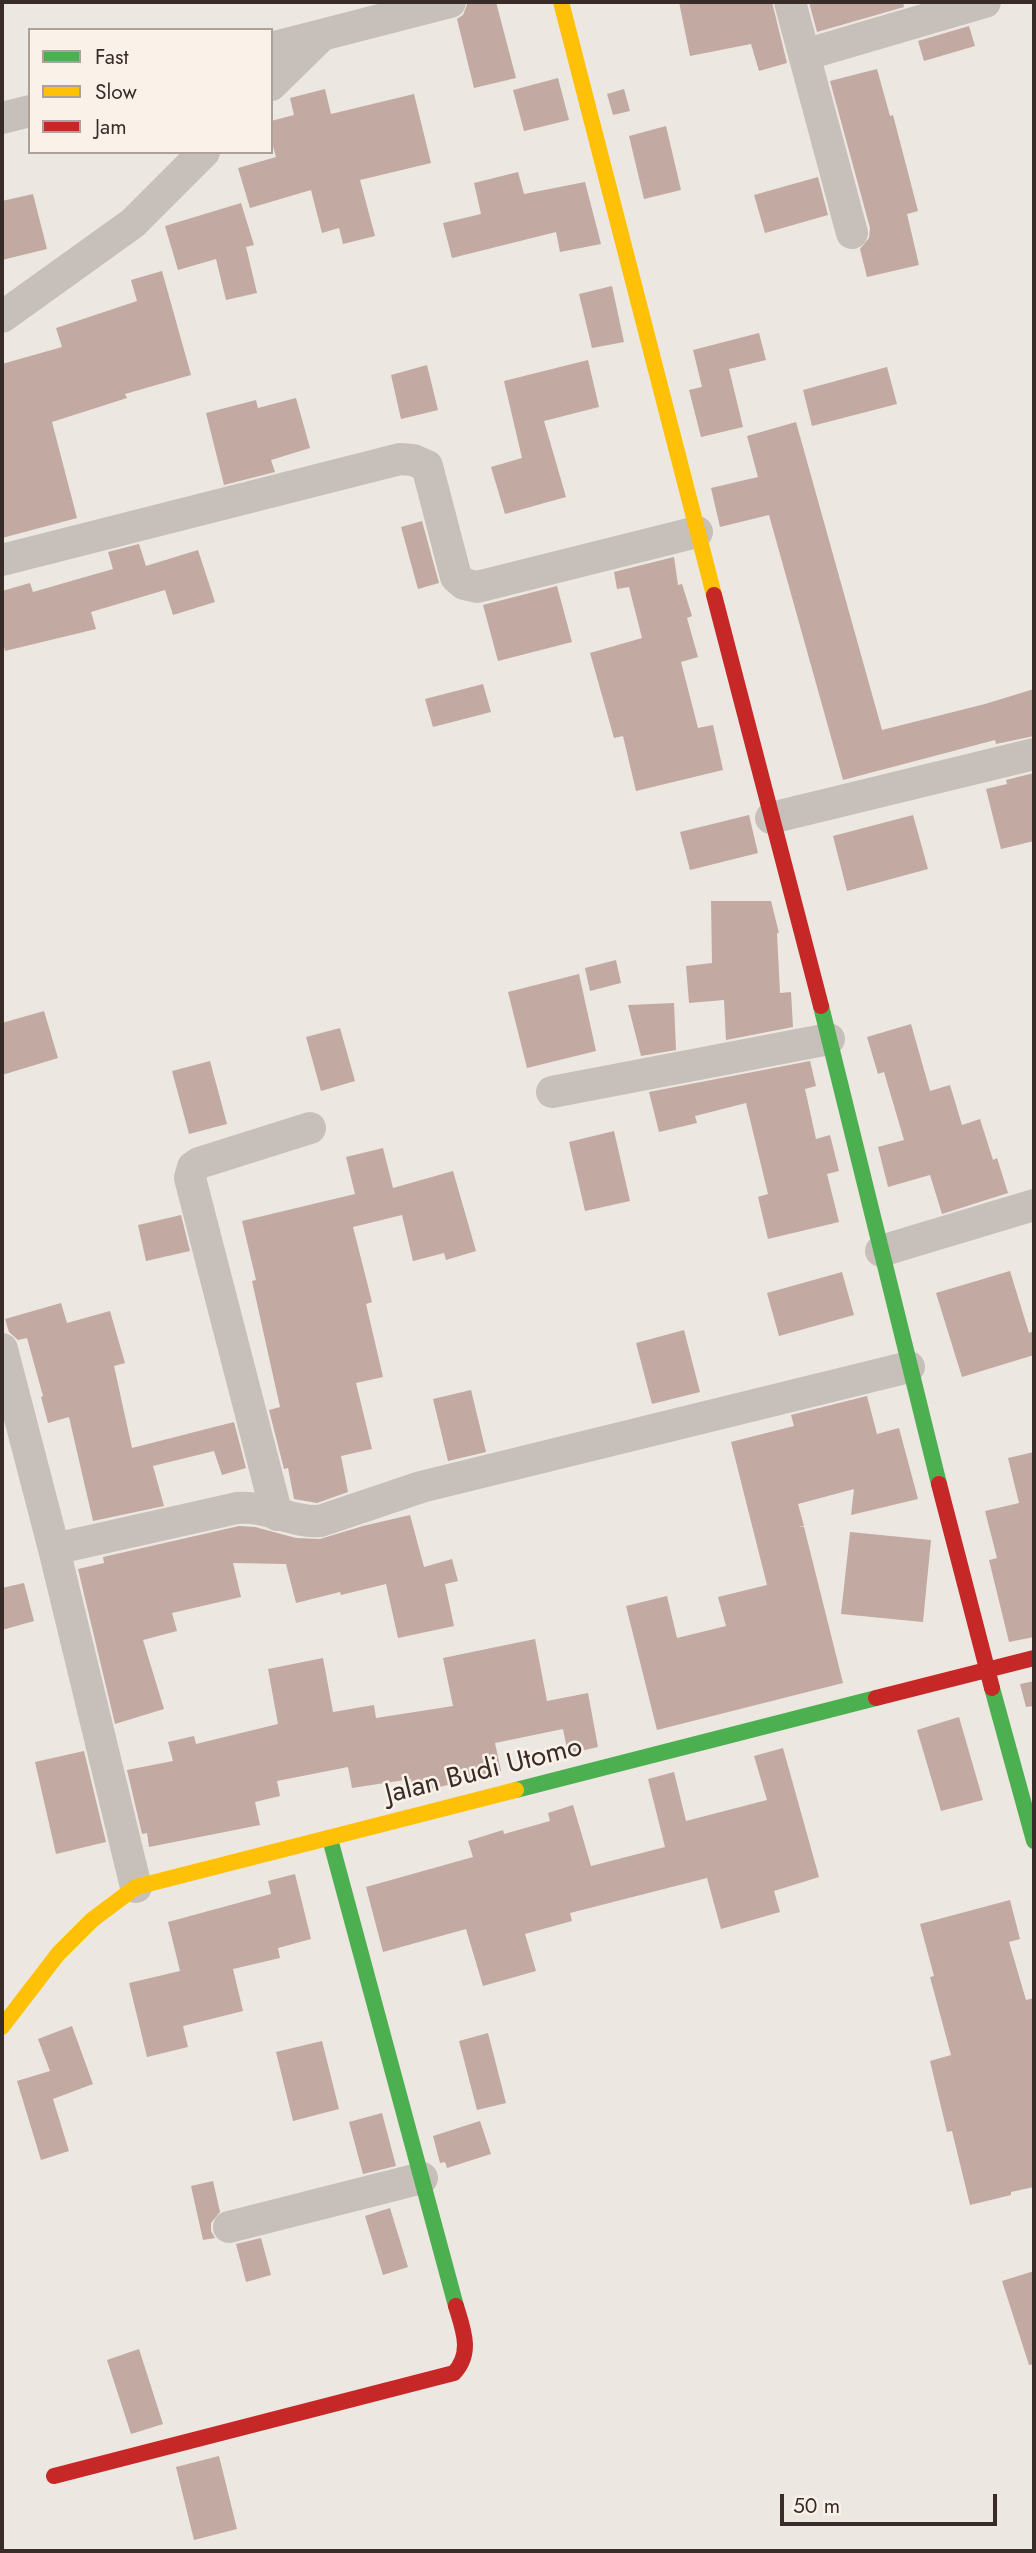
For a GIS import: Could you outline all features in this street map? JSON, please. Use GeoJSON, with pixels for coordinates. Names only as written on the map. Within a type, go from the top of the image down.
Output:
{"type":"FeatureCollection","features":[{"type":"Feature","properties":{"kind":"street"},"geometry":{"type":"LineString","coordinates":[[273,47],[450,2]]}},
{"type":"Feature","properties":{"kind":"street"},"geometry":{"type":"LineString","coordinates":[[561,2],[829,1039],[986,1671],[1034,1841]]}},
{"type":"Feature","properties":{"kind":"street"},"geometry":{"type":"LineString","coordinates":[[790,2],[852,233]]}},
{"type":"Feature","properties":{"kind":"street"},"geometry":{"type":"LineString","coordinates":[[804,55],[985,2]]}},
{"type":"Feature","properties":{"kind":"street"},"geometry":{"type":"LineString","coordinates":[[273,83],[322,35]]}},
{"type":"Feature","properties":{"kind":"street"},"geometry":{"type":"LineString","coordinates":[[2,118],[28,112]]}},
{"type":"Feature","properties":{"kind":"street"},"geometry":{"type":"LineString","coordinates":[[2,317],[133,223],[202,154]]}},
{"type":"Feature","properties":{"kind":"street"},"geometry":{"type":"LineString","coordinates":[[2,560],[400,459],[413,460],[426,466],[456,577],[464,584],[477,587],[697,532]]}},
{"type":"Feature","properties":{"kind":"street"},"geometry":{"type":"LineString","coordinates":[[771,817],[1034,754]]}},
{"type":"Feature","properties":{"kind":"street"},"geometry":{"type":"LineString","coordinates":[[552,1092],[829,1039]]}},
{"type":"Feature","properties":{"kind":"street"},"geometry":{"type":"LineString","coordinates":[[277,1515],[190,1178],[193,1167],[199,1163],[310,1128]]}},
{"type":"Feature","properties":{"kind":"street"},"geometry":{"type":"LineString","coordinates":[[881,1251],[1034,1205]]}},
{"type":"Feature","properties":{"kind":"street"},"geometry":{"type":"LineString","coordinates":[[2,1349],[54,1549],[136,1887]]}},
{"type":"Feature","properties":{"kind":"street"},"geometry":{"type":"LineString","coordinates":[[54,1549],[237,1508],[249,1507],[307,1522],[320,1521],[421,1487],[909,1367]]}},
{"type":"Feature","properties":{"kind":"street","name":"Jalan Budi Utomo"},"geometry":{"type":"LineString","coordinates":[[2,2027],[58,1954],[92,1920],[136,1887],[1034,1658]]}},
{"type":"Feature","properties":{"kind":"street"},"geometry":{"type":"LineString","coordinates":[[54,2476],[454,2373],[466,2358],[464,2334],[330,1839]]}},
{"type":"Feature","properties":{"kind":"street"},"geometry":{"type":"LineString","coordinates":[[229,2227],[422,2178]]}},
{"type":"Feature","properties":{"kind":"building"},"geometry":{"type":"Polygon","coordinates":[[[468,2],[496,2],[516,78],[474,88],[457,19],[463,15],[468,2]]]}},
{"type":"Feature","properties":{"kind":"building"},"geometry":{"type":"Polygon","coordinates":[[[679,2],[772,2],[787,63],[759,71],[751,44],[690,56],[679,2]]]}},
{"type":"Feature","properties":{"kind":"building"},"geometry":{"type":"Polygon","coordinates":[[[809,2],[903,2],[904,7],[817,32],[809,2]]]}},
{"type":"Feature","properties":{"kind":"building"},"geometry":{"type":"Polygon","coordinates":[[[969,26],[975,46],[924,61],[918,41],[969,26]]]}},
{"type":"Feature","properties":{"kind":"building"},"geometry":{"type":"Polygon","coordinates":[[[877,69],[890,116],[893,115],[918,211],[907,214],[919,265],[867,277],[860,249],[869,238],[870,228],[830,81],[877,69]]]}},
{"type":"Feature","properties":{"kind":"building"},"geometry":{"type":"Polygon","coordinates":[[[558,78],[569,120],[524,131],[513,90],[558,78]]]}},
{"type":"Feature","properties":{"kind":"building"},"geometry":{"type":"Polygon","coordinates":[[[325,89],[331,114],[414,94],[431,163],[360,180],[375,236],[343,244],[339,228],[322,233],[311,190],[250,208],[238,168],[276,157],[273,146],[273,120],[294,115],[290,98],[325,89]]]}},
{"type":"Feature","properties":{"kind":"building"},"geometry":{"type":"Polygon","coordinates":[[[624,89],[630,111],[613,115],[607,94],[624,89]]]}},
{"type":"Feature","properties":{"kind":"building"},"geometry":{"type":"Polygon","coordinates":[[[666,126],[681,190],[644,199],[629,136],[666,126]]]}},
{"type":"Feature","properties":{"kind":"building"},"geometry":{"type":"Polygon","coordinates":[[[518,172],[524,194],[585,182],[601,244],[560,252],[556,232],[452,258],[443,223],[481,214],[474,183],[518,172]]]}},
{"type":"Feature","properties":{"kind":"building"},"geometry":{"type":"Polygon","coordinates":[[[818,177],[828,215],[765,233],[754,195],[818,177]]]}},
{"type":"Feature","properties":{"kind":"building"},"geometry":{"type":"Polygon","coordinates":[[[33,194],[47,249],[2,260],[2,201],[33,194]]]}},
{"type":"Feature","properties":{"kind":"building"},"geometry":{"type":"Polygon","coordinates":[[[241,203],[254,245],[246,247],[257,293],[226,300],[216,259],[178,270],[165,226],[241,203]]]}},
{"type":"Feature","properties":{"kind":"building"},"geometry":{"type":"Polygon","coordinates":[[[162,271],[191,375],[125,394],[127,398],[52,422],[77,518],[2,538],[2,364],[62,347],[56,328],[137,301],[131,280],[162,271]]]}},
{"type":"Feature","properties":{"kind":"building"},"geometry":{"type":"Polygon","coordinates":[[[612,286],[624,342],[592,348],[579,294],[612,286]]]}},
{"type":"Feature","properties":{"kind":"building"},"geometry":{"type":"Polygon","coordinates":[[[759,333],[766,360],[729,369],[743,427],[701,437],[689,390],[702,387],[693,350],[759,333]]]}},
{"type":"Feature","properties":{"kind":"building"},"geometry":{"type":"Polygon","coordinates":[[[588,360],[599,407],[544,421],[566,497],[505,514],[491,467],[522,458],[504,381],[588,360]]]}},
{"type":"Feature","properties":{"kind":"building"},"geometry":{"type":"Polygon","coordinates":[[[427,365],[438,410],[401,419],[391,375],[427,365]]]}},
{"type":"Feature","properties":{"kind":"building"},"geometry":{"type":"Polygon","coordinates":[[[887,367],[897,404],[812,426],[803,390],[887,367]]]}},
{"type":"Feature","properties":{"kind":"building"},"geometry":{"type":"Polygon","coordinates":[[[296,398],[310,448],[271,460],[275,472],[224,485],[206,413],[256,400],[258,408],[296,398]]]}},
{"type":"Feature","properties":{"kind":"building"},"geometry":{"type":"Polygon","coordinates":[[[796,422],[882,730],[1034,689],[1034,736],[996,744],[995,740],[843,780],[769,515],[720,527],[711,488],[758,477],[747,436],[796,422]]]}},
{"type":"Feature","properties":{"kind":"building"},"geometry":{"type":"Polygon","coordinates":[[[422,521],[439,583],[418,589],[401,527],[422,521]]]}},
{"type":"Feature","properties":{"kind":"building"},"geometry":{"type":"Polygon","coordinates":[[[139,544],[146,566],[198,550],[215,602],[173,615],[165,590],[91,612],[96,629],[5,651],[2,638],[2,591],[30,583],[33,592],[113,569],[108,552],[139,544]]]}},
{"type":"Feature","properties":{"kind":"building"},"geometry":{"type":"Polygon","coordinates":[[[674,557],[678,585],[682,584],[692,616],[687,618],[698,657],[681,662],[698,728],[713,725],[723,770],[636,791],[623,736],[614,738],[590,653],[642,638],[629,587],[617,589],[614,572],[674,557]]]}},
{"type":"Feature","properties":{"kind":"building"},"geometry":{"type":"Polygon","coordinates":[[[557,586],[572,642],[498,661],[483,605],[557,586]]]}},
{"type":"Feature","properties":{"kind":"building"},"geometry":{"type":"Polygon","coordinates":[[[483,684],[491,712],[433,727],[425,699],[483,684]]]}},
{"type":"Feature","properties":{"kind":"building"},"geometry":{"type":"Polygon","coordinates":[[[1034,773],[1034,841],[1001,849],[986,789],[1007,784],[1006,780],[1034,773]]]}},
{"type":"Feature","properties":{"kind":"building"},"geometry":{"type":"Polygon","coordinates":[[[749,815],[758,853],[690,870],[680,832],[749,815]]]}},
{"type":"Feature","properties":{"kind":"building"},"geometry":{"type":"Polygon","coordinates":[[[913,815],[928,869],[847,891],[833,836],[913,815]]]}},
{"type":"Feature","properties":{"kind":"building"},"geometry":{"type":"Polygon","coordinates":[[[711,901],[771,901],[779,933],[780,993],[791,992],[793,1027],[726,1040],[724,1000],[689,1003],[686,966],[712,963],[711,901]]]}},
{"type":"Feature","properties":{"kind":"building"},"geometry":{"type":"Polygon","coordinates":[[[616,960],[621,983],[590,991],[585,968],[616,960]]]}},
{"type":"Feature","properties":{"kind":"building"},"geometry":{"type":"Polygon","coordinates":[[[579,974],[596,1051],[527,1068],[508,992],[579,974]]]}},
{"type":"Feature","properties":{"kind":"building"},"geometry":{"type":"Polygon","coordinates":[[[674,1003],[676,1050],[641,1056],[628,1005],[674,1003]]]}},
{"type":"Feature","properties":{"kind":"building"},"geometry":{"type":"Polygon","coordinates":[[[44,1011],[58,1058],[2,1075],[2,1023],[44,1011]]]}},
{"type":"Feature","properties":{"kind":"building"},"geometry":{"type":"Polygon","coordinates":[[[911,1024],[930,1091],[950,1085],[962,1125],[980,1119],[993,1160],[997,1158],[1008,1193],[942,1214],[930,1175],[888,1187],[878,1147],[904,1140],[884,1072],[878,1074],[867,1037],[911,1024]]]}},
{"type":"Feature","properties":{"kind":"building"},"geometry":{"type":"Polygon","coordinates":[[[340,1028],[355,1081],[321,1091],[306,1037],[340,1028]]]}},
{"type":"Feature","properties":{"kind":"building"},"geometry":{"type":"Polygon","coordinates":[[[210,1061],[227,1124],[189,1134],[172,1071],[210,1061]]]}},
{"type":"Feature","properties":{"kind":"building"},"geometry":{"type":"Polygon","coordinates":[[[810,1061],[816,1086],[805,1089],[816,1139],[830,1135],[839,1171],[827,1174],[839,1222],[768,1239],[758,1197],[768,1194],[746,1103],[695,1116],[697,1123],[659,1132],[649,1092],[810,1061]]]}},
{"type":"Feature","properties":{"kind":"building"},"geometry":{"type":"Polygon","coordinates":[[[614,1131],[630,1201],[585,1211],[569,1142],[614,1131]]]}},
{"type":"Feature","properties":{"kind":"building"},"geometry":{"type":"Polygon","coordinates":[[[383,1148],[393,1188],[453,1171],[476,1251],[446,1260],[444,1253],[413,1261],[402,1215],[353,1227],[372,1302],[366,1304],[383,1377],[356,1383],[372,1449],[341,1456],[348,1492],[317,1503],[294,1499],[288,1468],[284,1469],[269,1410],[280,1407],[252,1281],[256,1280],[242,1221],[355,1194],[346,1157],[383,1148]]]}},
{"type":"Feature","properties":{"kind":"building"},"geometry":{"type":"Polygon","coordinates":[[[181,1215],[190,1251],[146,1261],[138,1225],[181,1215]]]}},
{"type":"Feature","properties":{"kind":"building"},"geometry":{"type":"Polygon","coordinates":[[[1010,1271],[1029,1333],[1034,1331],[1034,1355],[962,1377],[936,1293],[1010,1271]]]}},
{"type":"Feature","properties":{"kind":"building"},"geometry":{"type":"Polygon","coordinates":[[[842,1272],[854,1315],[779,1336],[767,1293],[842,1272]]]}},
{"type":"Feature","properties":{"kind":"building"},"geometry":{"type":"Polygon","coordinates":[[[61,1303],[67,1323],[110,1311],[125,1363],[114,1366],[132,1448],[234,1422],[246,1468],[222,1475],[214,1451],[153,1466],[164,1506],[93,1521],[69,1417],[48,1423],[27,1338],[18,1340],[9,1332],[5,1319],[61,1303]]]}},
{"type":"Feature","properties":{"kind":"building"},"geometry":{"type":"Polygon","coordinates":[[[684,1330],[700,1392],[652,1404],[636,1343],[684,1330]]]}},
{"type":"Feature","properties":{"kind":"building"},"geometry":{"type":"Polygon","coordinates":[[[471,1390],[486,1452],[448,1461],[433,1399],[471,1390]]]}},
{"type":"Feature","properties":{"kind":"building"},"geometry":{"type":"Polygon","coordinates":[[[867,1396],[877,1434],[899,1428],[918,1499],[851,1515],[854,1489],[798,1504],[804,1526],[799,1527],[804,1527],[843,1683],[657,1730],[626,1606],[667,1596],[677,1638],[726,1626],[718,1597],[767,1585],[731,1442],[794,1426],[791,1415],[867,1396]]]}},
{"type":"Feature","properties":{"kind":"building"},"geometry":{"type":"Polygon","coordinates":[[[1034,1452],[1034,1637],[1009,1642],[989,1560],[997,1558],[985,1511],[1019,1503],[1008,1458],[1034,1452]]]}},
{"type":"Feature","properties":{"kind":"building"},"geometry":{"type":"Polygon","coordinates":[[[410,1515],[424,1567],[452,1559],[458,1581],[445,1584],[454,1626],[398,1638],[386,1584],[296,1603],[286,1564],[233,1563],[241,1597],[172,1613],[177,1631],[143,1640],[164,1709],[115,1724],[78,1569],[104,1563],[103,1557],[239,1526],[255,1527],[296,1538],[320,1539],[410,1515]]]}},
{"type":"Feature","properties":{"kind":"building"},"geometry":{"type":"Polygon","coordinates":[[[850,1532],[931,1540],[923,1622],[841,1614],[850,1532]]]}},
{"type":"Feature","properties":{"kind":"building"},"geometry":{"type":"Polygon","coordinates":[[[24,1583],[34,1621],[2,1630],[2,1588],[24,1583]]]}},
{"type":"Feature","properties":{"kind":"building"},"geometry":{"type":"Polygon","coordinates":[[[535,1639],[547,1701],[588,1693],[598,1747],[568,1754],[563,1729],[495,1743],[501,1771],[413,1794],[411,1779],[352,1788],[348,1767],[277,1781],[280,1796],[255,1802],[260,1825],[149,1847],[147,1833],[142,1834],[127,1770],[173,1761],[168,1742],[194,1736],[196,1744],[278,1724],[268,1669],[323,1658],[333,1712],[374,1705],[376,1718],[453,1706],[443,1658],[535,1639]]]}},
{"type":"Feature","properties":{"kind":"building"},"geometry":{"type":"Polygon","coordinates":[[[1034,1681],[1034,1706],[1026,1707],[1020,1684],[1034,1681]]]}},
{"type":"Feature","properties":{"kind":"building"},"geometry":{"type":"Polygon","coordinates":[[[959,1717],[983,1800],[941,1811],[917,1730],[959,1717]]]}},
{"type":"Feature","properties":{"kind":"building"},"geometry":{"type":"Polygon","coordinates":[[[783,1748],[819,1877],[774,1891],[780,1912],[721,1929],[707,1878],[570,1913],[572,1921],[525,1934],[536,1971],[483,1986],[466,1929],[383,1952],[366,1887],[473,1857],[468,1841],[503,1830],[504,1834],[550,1821],[548,1813],[573,1805],[591,1866],[665,1847],[648,1779],[674,1772],[686,1821],[767,1800],[754,1756],[783,1748]]]}},
{"type":"Feature","properties":{"kind":"building"},"geometry":{"type":"Polygon","coordinates":[[[84,1751],[106,1842],[56,1854],[35,1762],[84,1751]]]}},
{"type":"Feature","properties":{"kind":"building"},"geometry":{"type":"Polygon","coordinates":[[[295,1874],[311,1939],[278,1948],[280,1958],[233,1969],[243,2011],[183,2026],[188,2047],[147,2057],[129,1983],[180,1971],[168,1922],[271,1894],[268,1881],[295,1874]]]}},
{"type":"Feature","properties":{"kind":"building"},"geometry":{"type":"Polygon","coordinates":[[[1010,1900],[1020,1939],[1009,1942],[1026,2000],[1034,1998],[1034,2187],[970,2205],[952,2131],[947,2132],[930,2061],[951,2055],[930,1977],[934,1976],[920,1924],[1010,1900]]]}},
{"type":"Feature","properties":{"kind":"building"},"geometry":{"type":"Polygon","coordinates":[[[72,2026],[93,2084],[53,2099],[69,2151],[41,2160],[17,2081],[50,2071],[38,2039],[72,2026]]]}},
{"type":"Feature","properties":{"kind":"building"},"geometry":{"type":"Polygon","coordinates":[[[488,2033],[506,2103],[477,2110],[459,2041],[488,2033]]]}},
{"type":"Feature","properties":{"kind":"building"},"geometry":{"type":"Polygon","coordinates":[[[322,2041],[339,2109],[293,2121],[276,2052],[322,2041]]]}},
{"type":"Feature","properties":{"kind":"building"},"geometry":{"type":"Polygon","coordinates":[[[382,2113],[396,2166],[363,2174],[349,2122],[382,2113]]]}},
{"type":"Feature","properties":{"kind":"building"},"geometry":{"type":"Polygon","coordinates":[[[480,2121],[491,2154],[447,2168],[445,2162],[440,2163],[433,2136],[480,2121]]]}},
{"type":"Feature","properties":{"kind":"building"},"geometry":{"type":"Polygon","coordinates":[[[213,2181],[220,2212],[211,2223],[215,2238],[203,2240],[191,2186],[213,2181]]]}},
{"type":"Feature","properties":{"kind":"building"},"geometry":{"type":"Polygon","coordinates":[[[390,2208],[408,2267],[383,2275],[365,2216],[390,2208]]]}},
{"type":"Feature","properties":{"kind":"building"},"geometry":{"type":"Polygon","coordinates":[[[261,2238],[271,2275],[246,2282],[236,2244],[261,2238]]]}},
{"type":"Feature","properties":{"kind":"building"},"geometry":{"type":"Polygon","coordinates":[[[1034,2271],[1034,2364],[1029,2365],[1002,2281],[1034,2271]]]}},
{"type":"Feature","properties":{"kind":"building"},"geometry":{"type":"Polygon","coordinates":[[[139,2349],[163,2424],[131,2434],[107,2360],[139,2349]]]}},
{"type":"Feature","properties":{"kind":"building"},"geometry":{"type":"Polygon","coordinates":[[[219,2456],[237,2529],[194,2540],[176,2467],[219,2456]]]}},
{"type":"Feature","properties":{"kind":"traffic: fast"},"geometry":{"type":"LineString","coordinates":[[821,1006],[939,1484]]}},
{"type":"Feature","properties":{"kind":"traffic: fast"},"geometry":{"type":"LineString","coordinates":[[992,1688],[1034,1841]]}},
{"type":"Feature","properties":{"kind":"traffic: fast"},"geometry":{"type":"LineString","coordinates":[[516,1790],[876,1698]]}},
{"type":"Feature","properties":{"kind":"traffic: fast"},"geometry":{"type":"LineString","coordinates":[[330,1839],[456,2306]]}},
{"type":"Feature","properties":{"kind":"traffic: slow"},"geometry":{"type":"LineString","coordinates":[[561,2],[714,595]]}},
{"type":"Feature","properties":{"kind":"traffic: slow"},"geometry":{"type":"LineString","coordinates":[[2,2027],[58,1954],[92,1920],[136,1887],[516,1790]]}},
{"type":"Feature","properties":{"kind":"traffic: jam"},"geometry":{"type":"LineString","coordinates":[[714,595],[821,1006]]}},
{"type":"Feature","properties":{"kind":"traffic: jam"},"geometry":{"type":"LineString","coordinates":[[939,1484],[992,1688]]}},
{"type":"Feature","properties":{"kind":"traffic: jam"},"geometry":{"type":"LineString","coordinates":[[876,1698],[1034,1658]]}},
{"type":"Feature","properties":{"kind":"traffic: jam"},"geometry":{"type":"LineString","coordinates":[[54,2476],[454,2373],[460,2365],[465,2349],[456,2306]]}}]}
